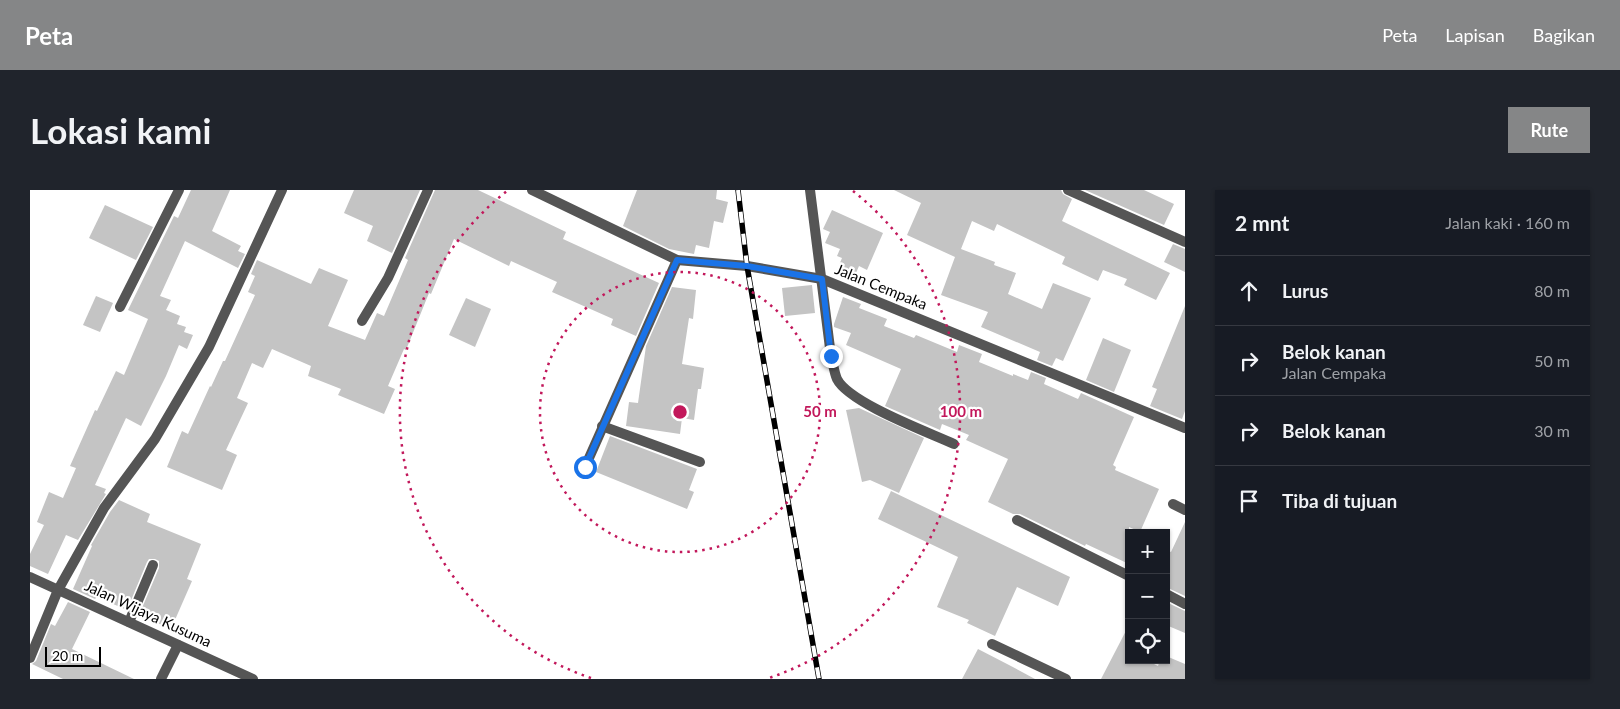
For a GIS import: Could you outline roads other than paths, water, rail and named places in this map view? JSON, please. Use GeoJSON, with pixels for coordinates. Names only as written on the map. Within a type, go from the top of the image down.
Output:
{"type":"FeatureCollection","features":[{"type":"Feature","properties":{"kind":"street"},"geometry":{"type":"LineString","coordinates":[[120,307],[178,190]]}},
{"type":"Feature","properties":{"kind":"street"},"geometry":{"type":"LineString","coordinates":[[30,658],[58,590],[104,508],[155,439],[209,346],[282,190]]}},
{"type":"Feature","properties":{"kind":"street"},"geometry":{"type":"LineString","coordinates":[[362,321],[388,278],[428,190]]}},
{"type":"Feature","properties":{"kind":"street","name":"Jalan Cempaka"},"geometry":{"type":"LineString","coordinates":[[532,190],[677,260],[747,266],[822,279],[1185,428]]}},
{"type":"Feature","properties":{"kind":"street"},"geometry":{"type":"LineString","coordinates":[[810,190],[831,356],[837,379],[848,393],[954,444]]}},
{"type":"Feature","properties":{"kind":"street"},"geometry":{"type":"LineString","coordinates":[[1068,190],[1185,242]]}},
{"type":"Feature","properties":{"kind":"street"},"geometry":{"type":"LineString","coordinates":[[585,467],[677,260]]}},
{"type":"Feature","properties":{"kind":"street"},"geometry":{"type":"LineString","coordinates":[[602,426],[700,462]]}},
{"type":"Feature","properties":{"kind":"street"},"geometry":{"type":"LineString","coordinates":[[1173,504],[1185,510]]}},
{"type":"Feature","properties":{"kind":"street"},"geometry":{"type":"LineString","coordinates":[[1017,520],[1125,574]]}},
{"type":"Feature","properties":{"kind":"street"},"geometry":{"type":"LineString","coordinates":[[129,622],[153,565]]}},
{"type":"Feature","properties":{"kind":"street","name":"Jalan Wijaya Kusuma"},"geometry":{"type":"LineString","coordinates":[[30,577],[253,679]]}},
{"type":"Feature","properties":{"kind":"street"},"geometry":{"type":"LineString","coordinates":[[1170,596],[1185,604]]}},
{"type":"Feature","properties":{"kind":"street"},"geometry":{"type":"LineString","coordinates":[[992,644],[1066,679]]}},
{"type":"Feature","properties":{"kind":"street"},"geometry":{"type":"LineString","coordinates":[[161,679],[178,645]]}},
{"type":"Feature","properties":{"kind":"railway"},"geometry":{"type":"LineString","coordinates":[[738,190],[747,266],[819,679]]}}]}
